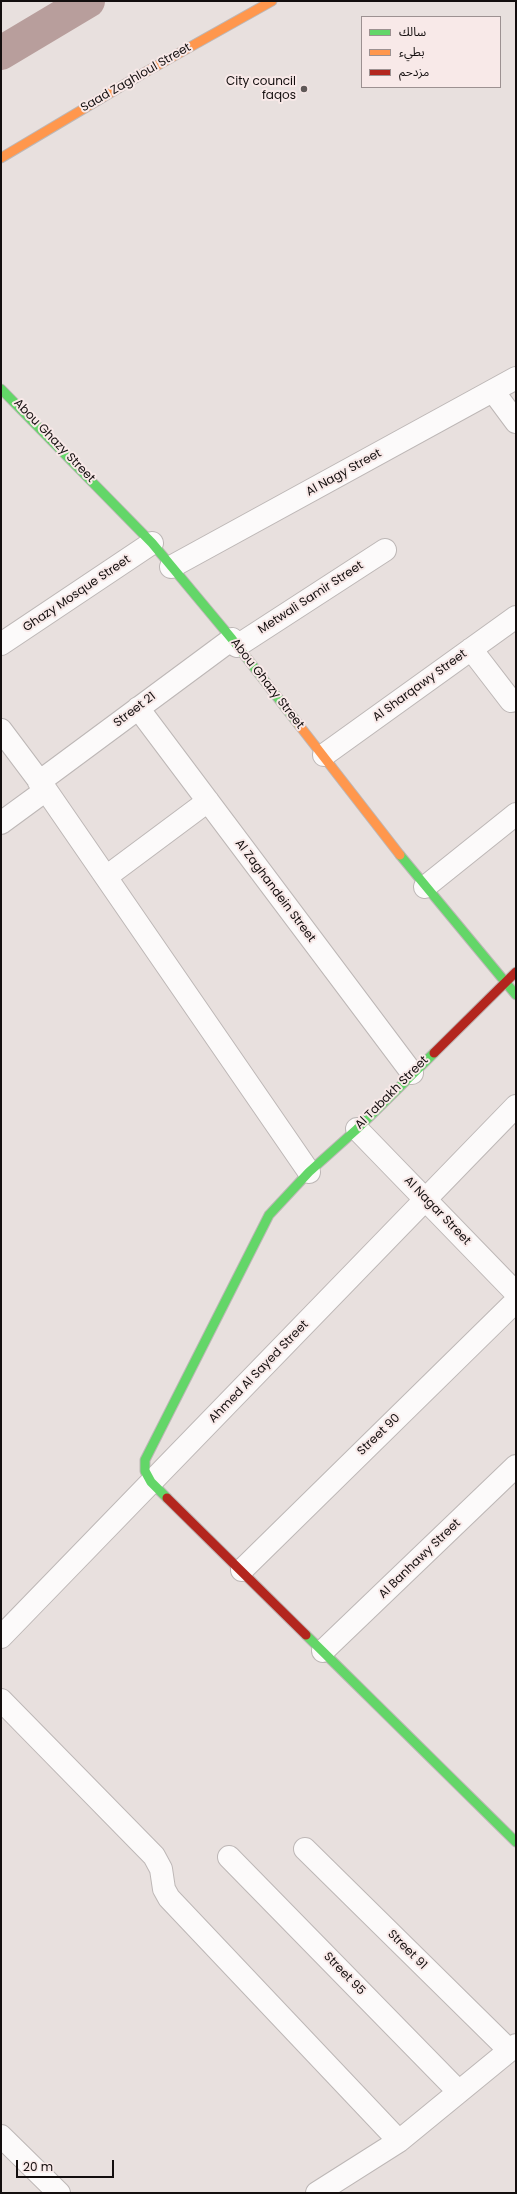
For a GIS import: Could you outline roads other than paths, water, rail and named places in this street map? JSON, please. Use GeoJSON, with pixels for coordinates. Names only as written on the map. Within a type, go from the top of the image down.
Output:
{"type":"FeatureCollection","features":[{"type":"Feature","properties":{"kind":"street","name":"Saad Zaghloul Street"},"geometry":{"type":"LineString","coordinates":[[1,158],[142,74],[272,1]]}},
{"type":"Feature","properties":{"kind":"street","name":"Al Nagy Street"},"geometry":{"type":"LineString","coordinates":[[171,567],[516,378]]}},
{"type":"Feature","properties":{"kind":"street","name":"Abou Ghazy Street"},"geometry":{"type":"LineString","coordinates":[[1,389],[8,393],[152,543],[234,642],[324,755],[425,887],[516,995]]}},
{"type":"Feature","properties":{"kind":"street"},"geometry":{"type":"LineString","coordinates":[[493,391],[516,422]]}},
{"type":"Feature","properties":{"kind":"street","name":"Ghazy Mosque Street"},"geometry":{"type":"LineString","coordinates":[[1,644],[152,543]]}},
{"type":"Feature","properties":{"kind":"street","name":"Metwali Samir Street"},"geometry":{"type":"LineString","coordinates":[[234,642],[385,550]]}},
{"type":"Feature","properties":{"kind":"street","name":"Al Sharqawy Street"},"geometry":{"type":"LineString","coordinates":[[324,755],[516,617]]}},
{"type":"Feature","properties":{"kind":"street","name":"Street 21"},"geometry":{"type":"LineString","coordinates":[[2,822],[42,786],[138,708],[234,642]]}},
{"type":"Feature","properties":{"kind":"street"},"geometry":{"type":"LineString","coordinates":[[471,649],[512,701]]}},
{"type":"Feature","properties":{"kind":"street","name":"Al Zaghandein Street"},"geometry":{"type":"LineString","coordinates":[[138,708],[412,1074]]}},
{"type":"Feature","properties":{"kind":"street"},"geometry":{"type":"LineString","coordinates":[[1,730],[106,877],[309,1172]]}},
{"type":"Feature","properties":{"kind":"street"},"geometry":{"type":"LineString","coordinates":[[106,877],[208,801]]}},
{"type":"Feature","properties":{"kind":"street"},"geometry":{"type":"LineString","coordinates":[[425,887],[516,814]]}},
{"type":"Feature","properties":{"kind":"street","name":"Al Tabakh Street"},"geometry":{"type":"LineString","coordinates":[[151,1482],[145,1471],[145,1460],[268,1215],[309,1172],[357,1129],[516,972]]}},
{"type":"Feature","properties":{"kind":"street","name":"Ahmed Al Sayed Street"},"geometry":{"type":"LineString","coordinates":[[1,1637],[516,1106]]}},
{"type":"Feature","properties":{"kind":"street","name":"Al Nagar Street"},"geometry":{"type":"LineString","coordinates":[[357,1129],[516,1294]]}},
{"type":"Feature","properties":{"kind":"street","name":"Street 90"},"geometry":{"type":"LineString","coordinates":[[242,1570],[516,1301]]}},
{"type":"Feature","properties":{"kind":"street","name":"Al Banhawy Street"},"geometry":{"type":"LineString","coordinates":[[324,1651],[516,1466]]}},
{"type":"Feature","properties":{"kind":"street"},"geometry":{"type":"LineString","coordinates":[[151,1482],[242,1570],[516,1842]]}},
{"type":"Feature","properties":{"kind":"street"},"geometry":{"type":"LineString","coordinates":[[1,1700],[154,1856],[161,1869],[164,1889],[169,1898],[399,2142]]}},
{"type":"Feature","properties":{"kind":"street","name":"Street 91"},"geometry":{"type":"LineString","coordinates":[[305,1849],[513,2047]]}},
{"type":"Feature","properties":{"kind":"street","name":"Street 95"},"geometry":{"type":"LineString","coordinates":[[229,1857],[459,2092]]}},
{"type":"Feature","properties":{"kind":"street"},"geometry":{"type":"LineString","coordinates":[[317,2193],[399,2142],[513,2047]]}},
{"type":"Feature","properties":{"kind":"street"},"geometry":{"type":"LineString","coordinates":[[1,2136],[59,2193]]}},
{"type":"Feature","properties":{"kind":"waterway"},"geometry":{"type":"LineString","coordinates":[[1,53],[88,1]]}},
{"type":"Feature","properties":{"kind":"place","name":"City council faqos"},"geometry":{"type":"Point","coordinates":[304,89]}}]}
